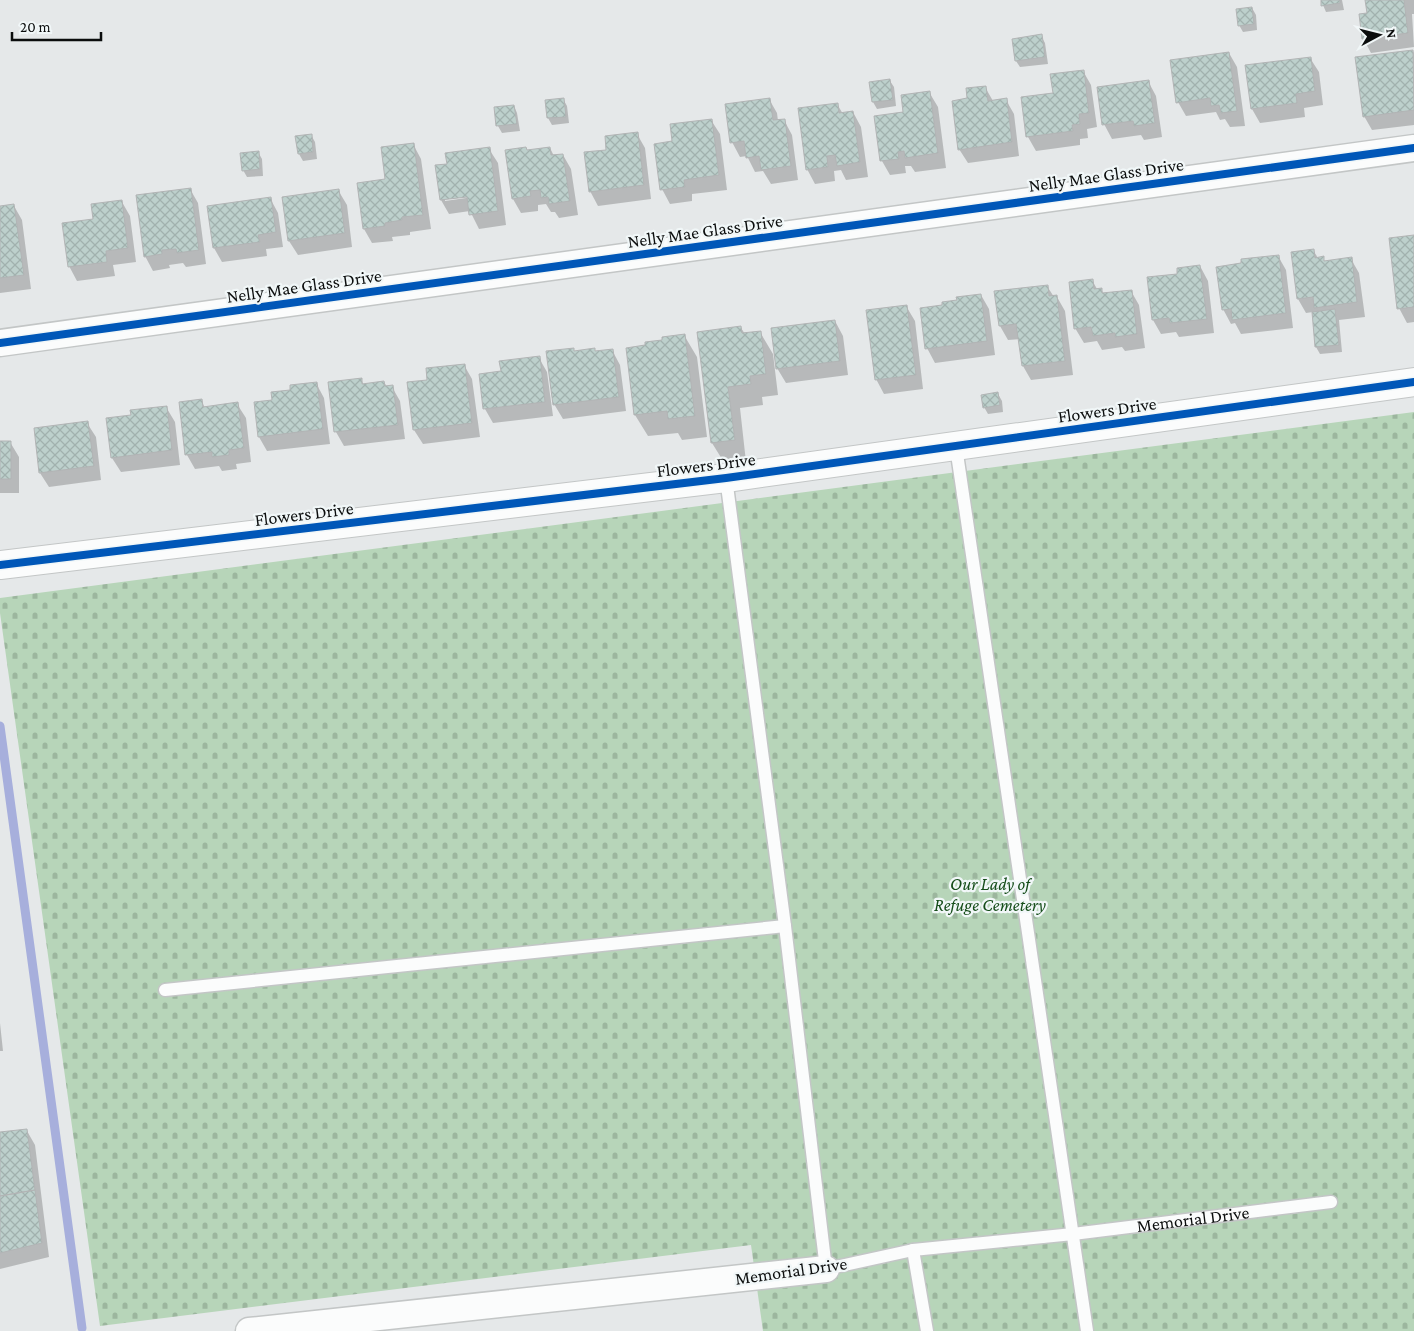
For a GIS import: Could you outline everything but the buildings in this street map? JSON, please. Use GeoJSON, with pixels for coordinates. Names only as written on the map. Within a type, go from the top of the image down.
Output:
{"type":"FeatureCollection","features":[{"type":"Feature","properties":{"kind":"street","name":"Nelly Mae Glass Drive"},"geometry":{"type":"LineString","coordinates":[[0,343],[1414,148]]}},
{"type":"Feature","properties":{"kind":"street","name":"Flowers Drive"},"geometry":{"type":"LineString","coordinates":[[0,565],[726,478],[1414,382]]}},
{"type":"Feature","properties":{"kind":"street","name":"Memorial Drive"},"geometry":{"type":"LineString","coordinates":[[249,1331],[826,1269]]}},
{"type":"Feature","properties":{"kind":"lane"},"geometry":{"type":"LineString","coordinates":[[956,447],[1087,1331]]}},
{"type":"Feature","properties":{"kind":"lane"},"geometry":{"type":"LineString","coordinates":[[726,478],[785,926],[826,1269]]}},
{"type":"Feature","properties":{"kind":"lane"},"geometry":{"type":"LineString","coordinates":[[165,990],[785,926]]}},
{"type":"Feature","properties":{"kind":"lane","name":"Memorial Drive"},"geometry":{"type":"LineString","coordinates":[[826,1269],[913,1250],[1073,1234],[1331,1202]]}},
{"type":"Feature","properties":{"kind":"lane"},"geometry":{"type":"LineString","coordinates":[[913,1250],[927,1331]]}},
{"type":"Feature","properties":{"kind":"green space","name":"Our Lady of Refuge Cemetery"},"geometry":{"type":"Polygon","coordinates":[[[1414,412],[1414,1331],[763,1331],[751,1245],[100,1326],[0,613],[0,598],[1414,412]]]}},
{"type":"Feature","properties":{"kind":"waterway"},"geometry":{"type":"LineString","coordinates":[[0,726],[82,1328]]}},
{"type":"Feature","properties":{"kind":"cycle path"},"geometry":{"type":"LineString","coordinates":[[0,343],[1414,148]]}},
{"type":"Feature","properties":{"kind":"cycle path"},"geometry":{"type":"LineString","coordinates":[[0,565],[726,478],[1414,382]]}}]}
